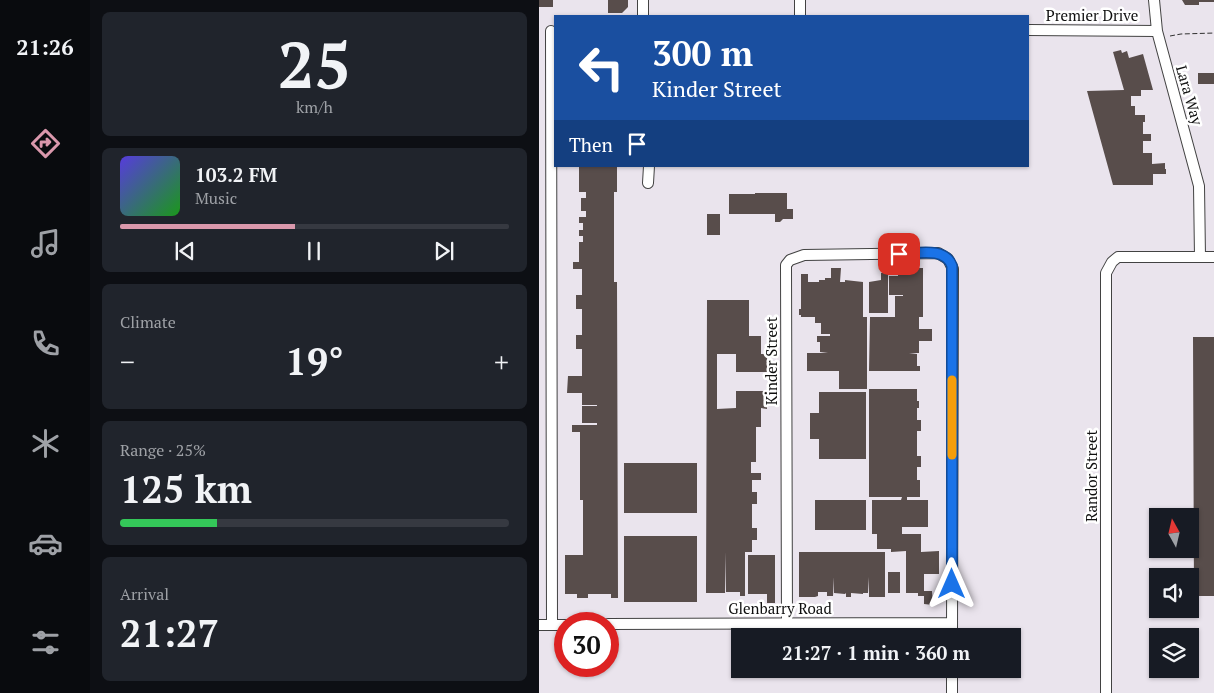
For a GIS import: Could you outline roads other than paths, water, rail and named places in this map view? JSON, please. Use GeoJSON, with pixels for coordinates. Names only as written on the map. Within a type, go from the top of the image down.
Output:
{"type":"FeatureCollection","features":[{"type":"Feature","properties":{"kind":"street"},"geometry":{"type":"LineString","coordinates":[[643,0],[643,15]]}},
{"type":"Feature","properties":{"kind":"street"},"geometry":{"type":"LineString","coordinates":[[800,0],[800,15]]}},
{"type":"Feature","properties":{"kind":"street","name":"Lara Way"},"geometry":{"type":"LineString","coordinates":[[1154,0],[1157,30],[1199,186],[1200,257]]}},
{"type":"Feature","properties":{"kind":"street","name":"Premier Drive"},"geometry":{"type":"LineString","coordinates":[[1029,30],[1157,30]]}},
{"type":"Feature","properties":{"kind":"street"},"geometry":{"type":"LineString","coordinates":[[539,31],[553,31],[552,625],[539,625]]}},
{"type":"Feature","properties":{"kind":"street"},"geometry":{"type":"LineString","coordinates":[[648,183],[649,167]]}},
{"type":"Feature","properties":{"kind":"street","name":"Kinder Street"},"geometry":{"type":"LineString","coordinates":[[787,623],[786,265],[794,258],[803,255],[938,253],[948,259],[953,269],[952,623]]}},
{"type":"Feature","properties":{"kind":"street","name":"Randor Street"},"geometry":{"type":"LineString","coordinates":[[1106,693],[1106,273],[1112,262],[1118,257],[1200,257]]}},
{"type":"Feature","properties":{"kind":"street"},"geometry":{"type":"LineString","coordinates":[[1200,257],[1214,257]]}},
{"type":"Feature","properties":{"kind":"street"},"geometry":{"type":"LineString","coordinates":[[952,623],[952,628]]}},
{"type":"Feature","properties":{"kind":"street","name":"Glenbarry Road"},"geometry":{"type":"LineString","coordinates":[[619,624],[952,623]]}},
{"type":"Feature","properties":{"kind":"street"},"geometry":{"type":"LineString","coordinates":[[952,678],[953,693]]}}]}
